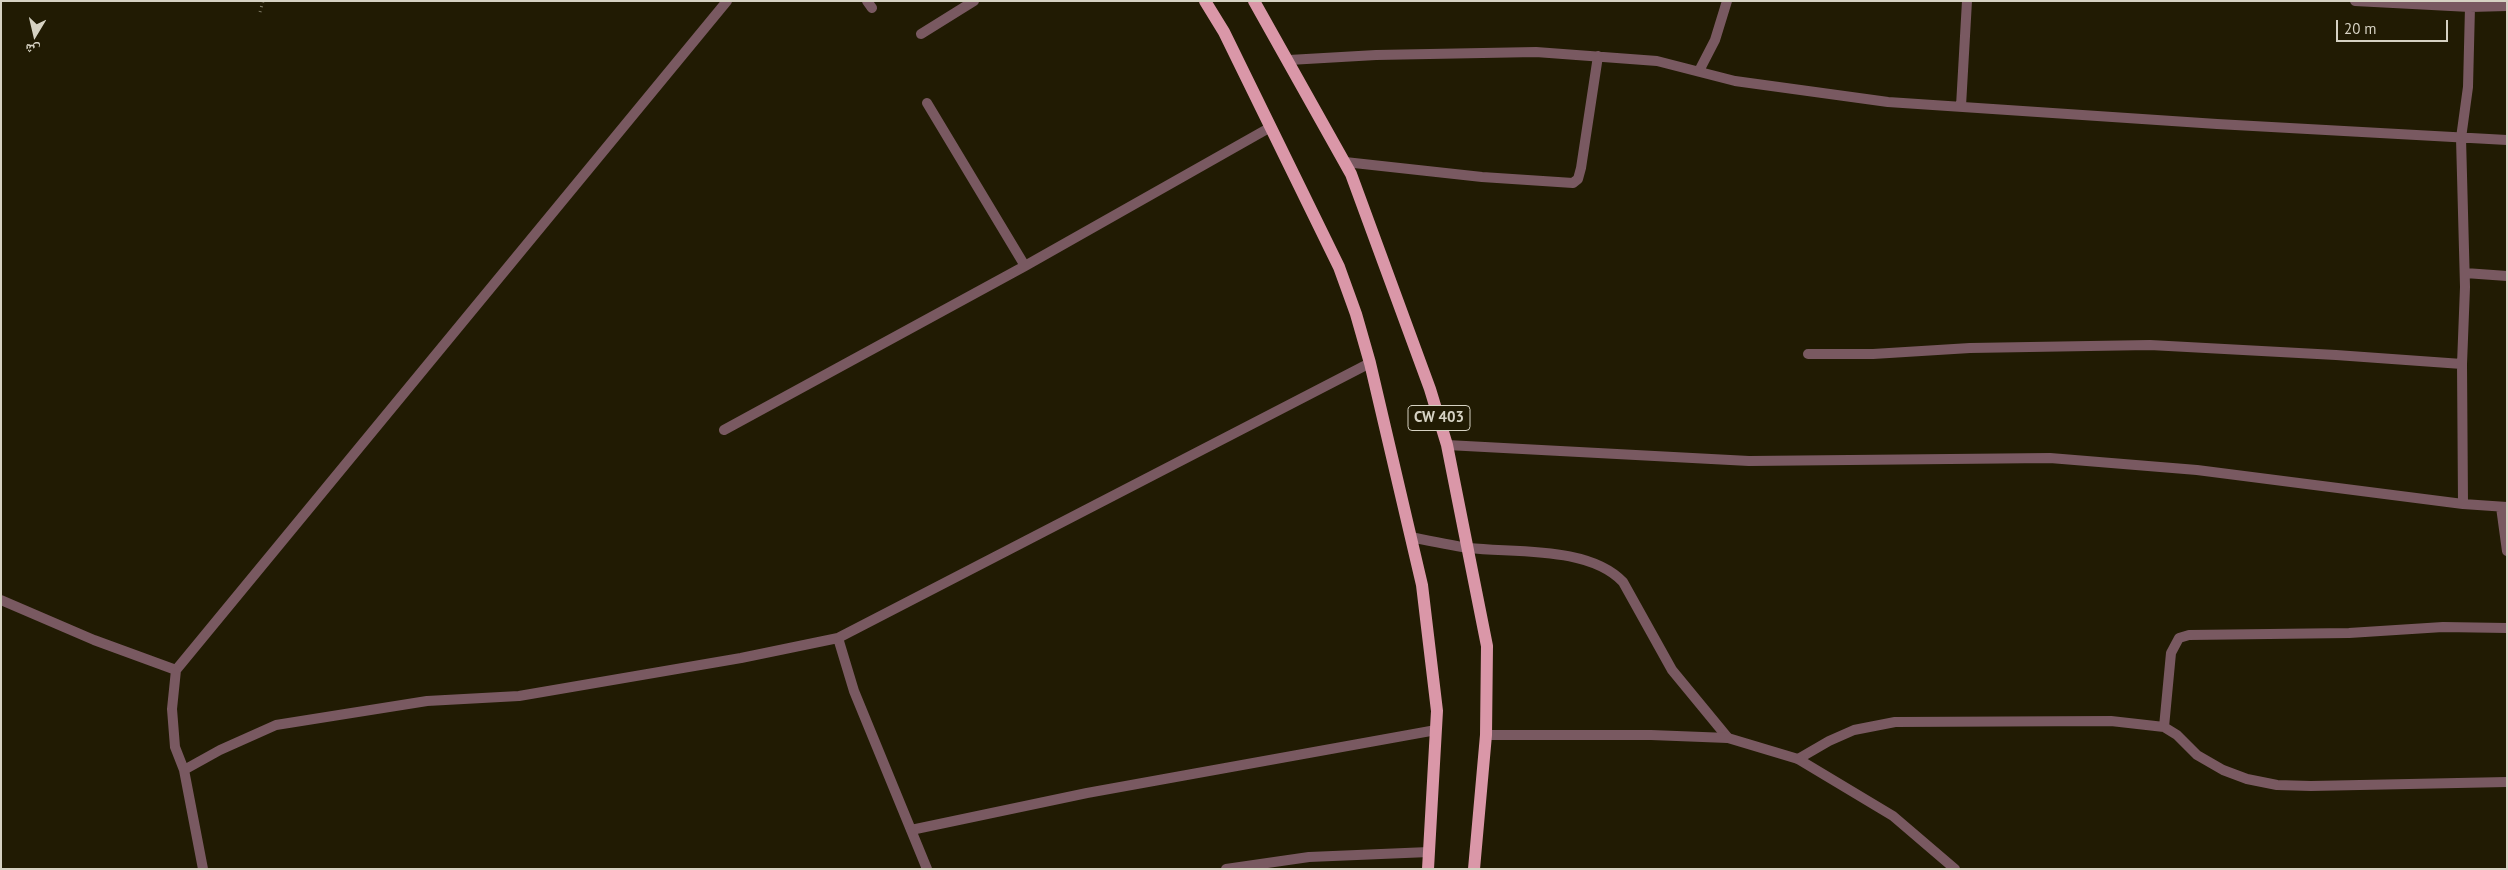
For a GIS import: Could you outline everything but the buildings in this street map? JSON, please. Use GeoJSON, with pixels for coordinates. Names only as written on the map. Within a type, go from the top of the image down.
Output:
{"type":"FeatureCollection","features":[{"type":"Feature","properties":{"kind":"main road","name":"CW 403"},"geometry":{"type":"LineString","coordinates":[[1205,1],[1224,32],[1269,128],[1305,194],[1339,266],[1356,314],[1370,363],[1422,585],[1437,711],[1428,869]]}},
{"type":"Feature","properties":{"kind":"main road","name":"CW 403"},"geometry":{"type":"LineString","coordinates":[[1254,1],[1289,60],[1351,174],[1430,389],[1447,446],[1487,646],[1486,735],[1474,869]]}},
{"type":"Feature","properties":{"kind":"street"},"geometry":{"type":"LineString","coordinates":[[202,869],[184,770],[175,747],[172,708],[176,670],[727,1]]}},
{"type":"Feature","properties":{"kind":"street"},"geometry":{"type":"LineString","coordinates":[[921,34],[974,1]]}},
{"type":"Feature","properties":{"kind":"street"},"geometry":{"type":"LineString","coordinates":[[1699,71],[1715,40],[1727,1]]}},
{"type":"Feature","properties":{"kind":"street"},"geometry":{"type":"LineString","coordinates":[[1961,106],[1967,1]]}},
{"type":"Feature","properties":{"kind":"street"},"geometry":{"type":"LineString","coordinates":[[2355,1],[2470,7],[2507,6]]}},
{"type":"Feature","properties":{"kind":"street"},"geometry":{"type":"LineString","coordinates":[[2462,504],[2462,364],[2465,273],[2461,138],[2468,87],[2470,7]]}},
{"type":"Feature","properties":{"kind":"street"},"geometry":{"type":"LineString","coordinates":[[1289,60],[1376,55],[1536,52],[1598,56],[1657,61],[1735,81],[1888,102],[2217,124],[2507,140]]}},
{"type":"Feature","properties":{"kind":"street"},"geometry":{"type":"LineString","coordinates":[[1345,162],[1491,178],[1573,184],[1578,179],[1581,168],[1598,56]]}},
{"type":"Feature","properties":{"kind":"street"},"geometry":{"type":"LineString","coordinates":[[928,103],[1025,266]]}},
{"type":"Feature","properties":{"kind":"street"},"geometry":{"type":"LineString","coordinates":[[724,430],[1025,266],[1269,128]]}},
{"type":"Feature","properties":{"kind":"street"},"geometry":{"type":"LineString","coordinates":[[2465,273],[2507,276]]}},
{"type":"Feature","properties":{"kind":"street"},"geometry":{"type":"LineString","coordinates":[[1808,354],[1873,354],[1970,348],[2150,345],[2336,354],[2462,364]]}},
{"type":"Feature","properties":{"kind":"street"},"geometry":{"type":"LineString","coordinates":[[184,770],[220,750],[276,725],[428,701],[519,696],[741,658],[838,638],[1370,363]]}},
{"type":"Feature","properties":{"kind":"street"},"geometry":{"type":"LineString","coordinates":[[1447,446],[1748,461],[2050,458],[2197,470],[2462,504],[2504,507],[2507,551]]}},
{"type":"Feature","properties":{"kind":"street"},"geometry":{"type":"LineString","coordinates":[[1412,537],[1468,548],[1582,558],[1614,572],[1623,582],[1672,670],[1728,738]]}},
{"type":"Feature","properties":{"kind":"street"},"geometry":{"type":"LineString","coordinates":[[1,600],[94,640],[176,670]]}},
{"type":"Feature","properties":{"kind":"street"},"geometry":{"type":"LineString","coordinates":[[2164,727],[2171,653],[2179,638],[2189,635],[2348,633],[2443,627],[2507,628]]}},
{"type":"Feature","properties":{"kind":"street"},"geometry":{"type":"LineString","coordinates":[[838,638],[854,692],[927,869]]}},
{"type":"Feature","properties":{"kind":"street"},"geometry":{"type":"LineString","coordinates":[[1798,759],[1829,741],[1854,730],[1895,722],[2111,721],[2164,727],[2177,735],[2197,755],[2223,770],[2247,779],[2278,785],[2507,782]]}},
{"type":"Feature","properties":{"kind":"street"},"geometry":{"type":"LineString","coordinates":[[911,830],[1087,792],[1436,730]]}},
{"type":"Feature","properties":{"kind":"street"},"geometry":{"type":"LineString","coordinates":[[1486,735],[1728,738],[1798,759],[1892,816],[1955,869]]}},
{"type":"Feature","properties":{"kind":"street"},"geometry":{"type":"LineString","coordinates":[[1226,869],[1309,857],[1429,852]]}},
{"type":"Feature","properties":{"kind":"path"},"geometry":{"type":"LineString","coordinates":[[260,12],[263,1]]}}]}
